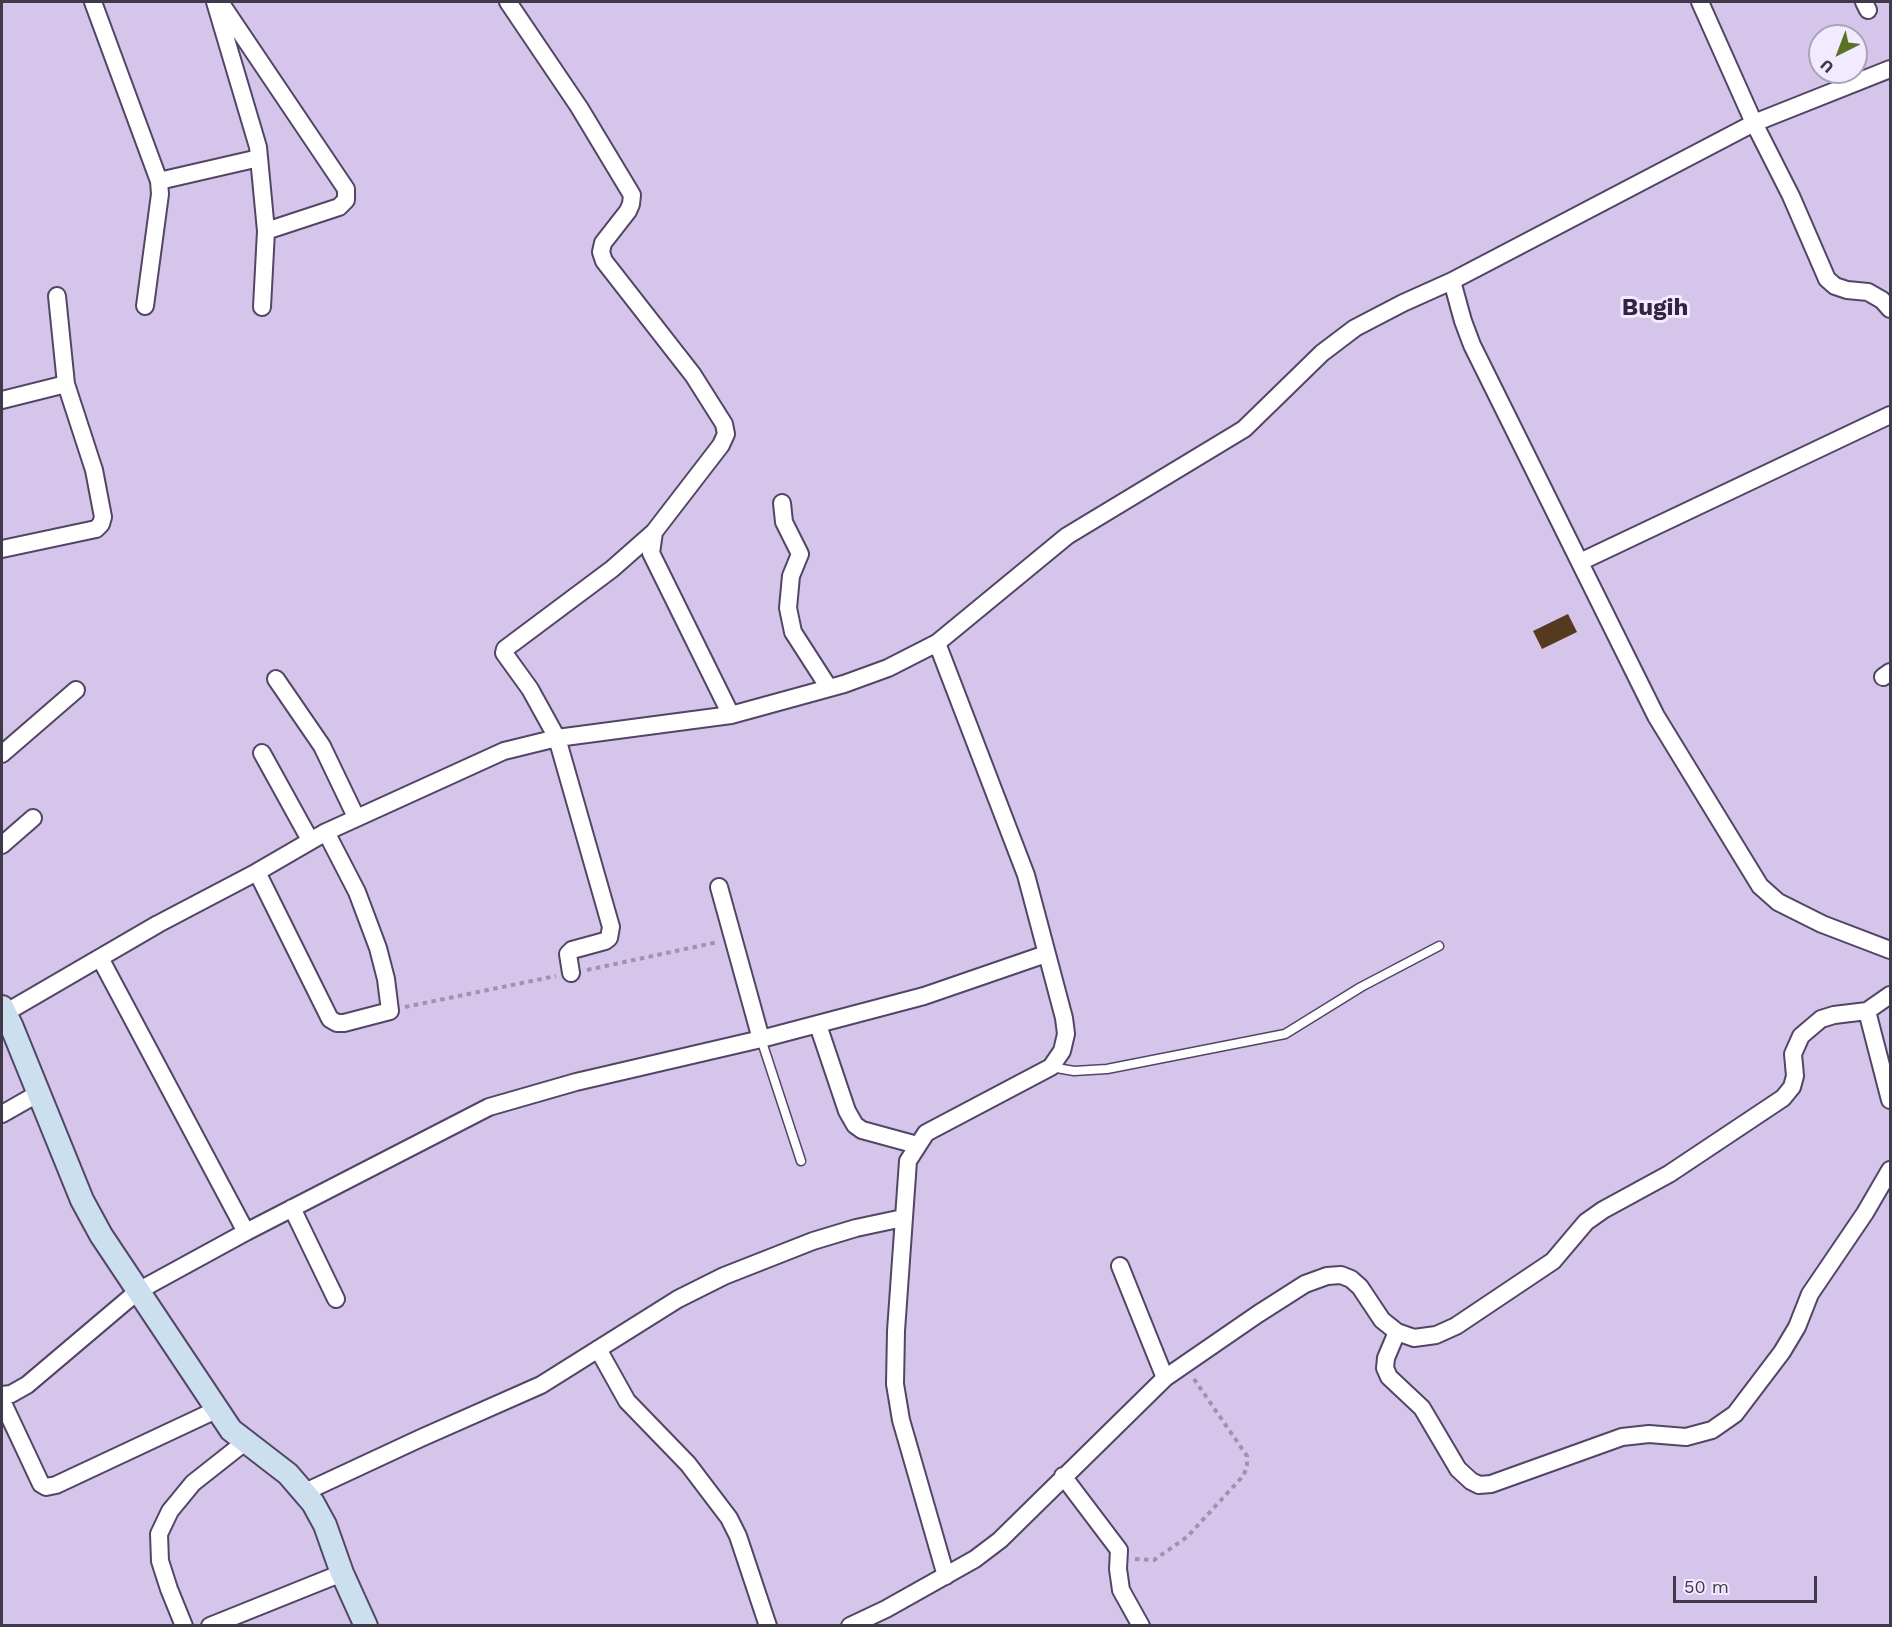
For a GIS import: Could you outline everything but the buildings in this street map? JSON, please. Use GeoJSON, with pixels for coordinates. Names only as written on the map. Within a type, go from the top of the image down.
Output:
{"type":"FeatureCollection","features":[{"type":"Feature","properties":{"kind":"street"},"geometry":{"type":"LineString","coordinates":[[93,2],[159,181],[160,194],[145,306]]}},
{"type":"Feature","properties":{"kind":"street"},"geometry":{"type":"LineString","coordinates":[[214,2],[258,147],[266,231],[262,307]]}},
{"type":"Feature","properties":{"kind":"street"},"geometry":{"type":"LineString","coordinates":[[220,2],[346,189],[346,200],[339,207],[266,231]]}},
{"type":"Feature","properties":{"kind":"street"},"geometry":{"type":"LineString","coordinates":[[508,2],[579,107],[632,195],[632,204],[628,211],[603,243],[601,252],[604,261],[693,375],[724,424],[726,434],[721,445],[654,532],[612,569],[505,649],[504,653],[530,689],[557,738],[611,927],[609,938],[605,941],[572,950],[568,954],[571,973]]}},
{"type":"Feature","properties":{"kind":"street"},"geometry":{"type":"LineString","coordinates":[[1700,2],[1754,123],[1791,196],[1827,279],[1835,286],[1847,290],[1868,292],[1882,300],[1890,309]]}},
{"type":"Feature","properties":{"kind":"street"},"geometry":{"type":"LineString","coordinates":[[366,1626],[342,1573],[325,1525],[305,1492],[288,1474],[231,1430],[101,1235],[82,1200],[39,1093],[5,1019],[100,958],[310,840],[356,817],[504,752],[557,738],[730,714],[829,688],[888,668],[937,643],[1067,536],[1244,429],[1322,353],[1355,328],[1452,281],[1754,123],[1890,69]]}},
{"type":"Feature","properties":{"kind":"street"},"geometry":{"type":"LineString","coordinates":[[159,181],[259,158]]}},
{"type":"Feature","properties":{"kind":"street"},"geometry":{"type":"LineString","coordinates":[[1452,281],[1472,345],[1656,716],[1760,886],[1778,902],[1822,924],[1890,950]]}},
{"type":"Feature","properties":{"kind":"street"},"geometry":{"type":"LineString","coordinates":[[2,549],[96,529],[103,517],[94,470],[66,384],[57,296]]}},
{"type":"Feature","properties":{"kind":"street"},"geometry":{"type":"LineString","coordinates":[[2,400],[66,384]]}},
{"type":"Feature","properties":{"kind":"street"},"geometry":{"type":"LineString","coordinates":[[1580,562],[1890,415]]}},
{"type":"Feature","properties":{"kind":"street"},"geometry":{"type":"LineString","coordinates":[[782,503],[784,522],[800,554],[791,576],[788,608],[793,632],[829,688]]}},
{"type":"Feature","properties":{"kind":"street"},"geometry":{"type":"LineString","coordinates":[[654,532],[651,553],[730,714]]}},
{"type":"Feature","properties":{"kind":"street"},"geometry":{"type":"LineString","coordinates":[[937,643],[1026,875],[1064,1018],[1066,1034],[1062,1051],[1051,1067],[926,1133],[908,1161],[896,1331],[895,1384],[901,1420],[946,1576]]}},
{"type":"Feature","properties":{"kind":"street"},"geometry":{"type":"LineString","coordinates":[[276,680],[322,746],[356,817]]}},
{"type":"Feature","properties":{"kind":"street"},"geometry":{"type":"LineString","coordinates":[[2,754],[76,690]]}},
{"type":"Feature","properties":{"kind":"street"},"geometry":{"type":"LineString","coordinates":[[262,753],[310,840]]}},
{"type":"Feature","properties":{"kind":"street"},"geometry":{"type":"LineString","coordinates":[[2,845],[33,818]]}},
{"type":"Feature","properties":{"kind":"street"},"geometry":{"type":"LineString","coordinates":[[256,872],[330,1019],[337,1023],[344,1023],[390,1011],[386,979],[378,948],[357,892],[326,832]]}},
{"type":"Feature","properties":{"kind":"street"},"geometry":{"type":"LineString","coordinates":[[719,887],[761,1039]]}},
{"type":"Feature","properties":{"kind":"street"},"geometry":{"type":"LineString","coordinates":[[2,1395],[11,1394],[27,1385],[138,1292],[246,1232],[489,1107],[576,1082],[818,1025],[924,996],[1046,954]]}},
{"type":"Feature","properties":{"kind":"street"},"geometry":{"type":"LineString","coordinates":[[100,958],[246,1232]]}},
{"type":"Feature","properties":{"kind":"street"},"geometry":{"type":"LineString","coordinates":[[850,1626],[886,1609],[975,1559],[1000,1540],[1165,1378],[1257,1314],[1305,1284],[1327,1276],[1341,1275],[1351,1279],[1360,1287],[1382,1320],[1397,1332],[1414,1338],[1436,1335],[1456,1326],[1553,1261],[1586,1221],[1669,1174],[1783,1098],[1792,1087],[1795,1076],[1793,1054],[1801,1036],[1821,1019],[1867,1011],[1890,995]]}},
{"type":"Feature","properties":{"kind":"street"},"geometry":{"type":"LineString","coordinates":[[1867,1011],[1890,1100]]}},
{"type":"Feature","properties":{"kind":"street"},"geometry":{"type":"LineString","coordinates":[[818,1025],[847,1111],[855,1125],[862,1130],[917,1144]]}},
{"type":"Feature","properties":{"kind":"street"},"geometry":{"type":"LineString","coordinates":[[2,1114],[39,1093]]}},
{"type":"Feature","properties":{"kind":"street"},"geometry":{"type":"LineString","coordinates":[[1397,1332],[1386,1358],[1385,1368],[1389,1377],[1422,1408],[1458,1469],[1479,1485],[1491,1484],[1622,1437],[1650,1434],[1686,1437],[1712,1430],[1736,1414],[1782,1352],[1797,1327],[1810,1294],[1865,1213],[1890,1170]]}},
{"type":"Feature","properties":{"kind":"street"},"geometry":{"type":"LineString","coordinates":[[292,1209],[336,1299]]}},
{"type":"Feature","properties":{"kind":"street"},"geometry":{"type":"LineString","coordinates":[[305,1492],[541,1385],[678,1299],[724,1276],[813,1241],[856,1228],[903,1218]]}},
{"type":"Feature","properties":{"kind":"street"},"geometry":{"type":"LineString","coordinates":[[1120,1266],[1165,1378]]}},
{"type":"Feature","properties":{"kind":"street"},"geometry":{"type":"LineString","coordinates":[[598,1348],[627,1401],[688,1464],[729,1518],[738,1536],[768,1626]]}},
{"type":"Feature","properties":{"kind":"street"},"geometry":{"type":"LineString","coordinates":[[2,1401],[40,1484],[46,1487],[56,1485],[216,1410]]}},
{"type":"Feature","properties":{"kind":"street"},"geometry":{"type":"LineString","coordinates":[[184,1626],[160,1561],[159,1534],[170,1511],[193,1483],[245,1442]]}},
{"type":"Feature","properties":{"kind":"street"},"geometry":{"type":"LineString","coordinates":[[1063,1476],[1119,1550],[1118,1569],[1121,1590],[1142,1626]]}},
{"type":"Feature","properties":{"kind":"street"},"geometry":{"type":"LineString","coordinates":[[210,1626],[342,1573]]}},
{"type":"Feature","properties":{"kind":"lane"},"geometry":{"type":"LineString","coordinates":[[1051,1067],[1074,1071],[1107,1069],[1285,1034],[1361,987],[1439,946]]}},
{"type":"Feature","properties":{"kind":"lane"},"geometry":{"type":"LineString","coordinates":[[761,1039],[801,1161]]}},
{"type":"Feature","properties":{"kind":"path"},"geometry":{"type":"LineString","coordinates":[[1119,1550],[1138,1560],[1154,1560],[1187,1537],[1244,1475],[1247,1456],[1184,1365]]}},
{"type":"Feature","properties":{"kind":"district","name":"Bugih"},"geometry":{"type":"Point","coordinates":[1655,308]}}]}
